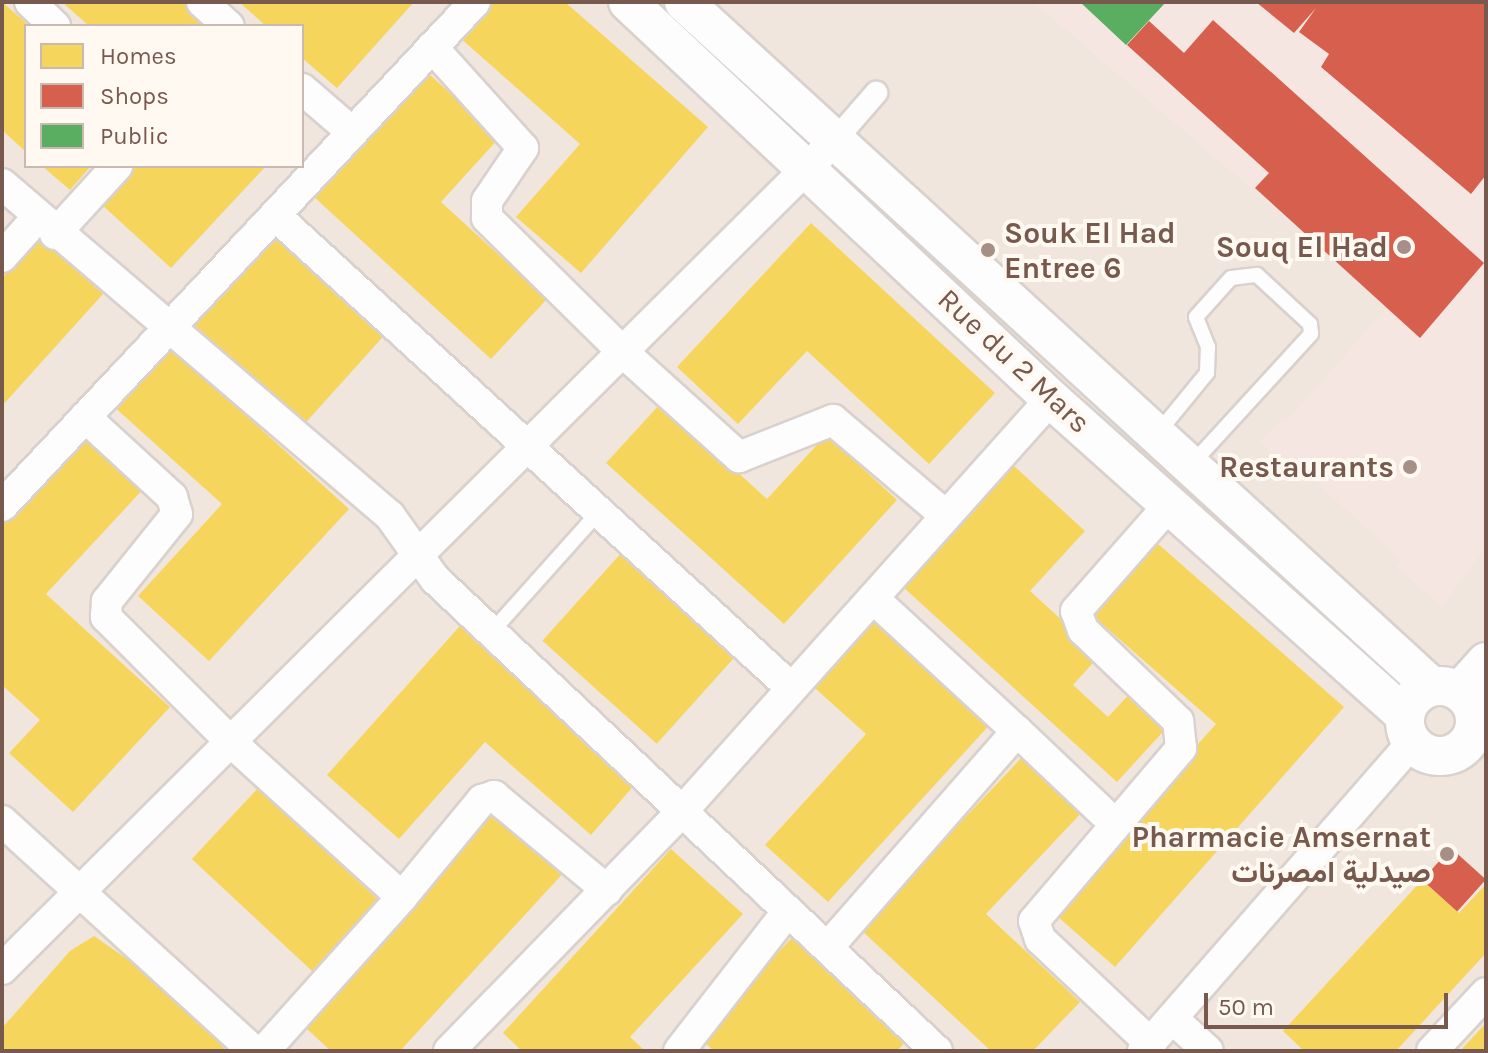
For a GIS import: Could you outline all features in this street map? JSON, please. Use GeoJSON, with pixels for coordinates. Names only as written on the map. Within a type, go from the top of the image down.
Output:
{"type":"FeatureCollection","features":[{"type":"Feature","properties":{"kind":"street"},"geometry":{"type":"LineString","coordinates":[[30,2],[53,24]]}},
{"type":"Feature","properties":{"kind":"street"},"geometry":{"type":"LineString","coordinates":[[202,2],[227,24]]}},
{"type":"Feature","properties":{"kind":"street"},"geometry":{"type":"LineString","coordinates":[[2,506],[166,328],[277,217],[352,132],[475,2]]}},
{"type":"Feature","properties":{"kind":"street","name":"Rue du 2 Mars"},"geometry":{"type":"LineString","coordinates":[[628,2],[811,169],[1051,399],[1171,503],[1408,729]]}},
{"type":"Feature","properties":{"kind":"street","name":"Rue du 2 Mars"},"geometry":{"type":"LineString","coordinates":[[684,2],[837,138],[1189,468],[1445,689]]}},
{"type":"Feature","properties":{"kind":"street"},"geometry":{"type":"LineString","coordinates":[[432,47],[523,148],[487,201],[487,218],[625,354],[739,457],[833,420],[945,515]]}},
{"type":"Feature","properties":{"kind":"street"},"geometry":{"type":"LineString","coordinates":[[304,91],[352,132]]}},
{"type":"Feature","properties":{"kind":"street"},"geometry":{"type":"LineString","coordinates":[[2,969],[811,169],[876,93]]}},
{"type":"Feature","properties":{"kind":"street"},"geometry":{"type":"LineString","coordinates":[[2,257],[46,226],[115,168]]}},
{"type":"Feature","properties":{"kind":"street"},"geometry":{"type":"LineString","coordinates":[[2,184],[46,226],[390,516],[417,556],[937,1051]]}},
{"type":"Feature","properties":{"kind":"street"},"geometry":{"type":"LineString","coordinates":[[277,217],[527,452],[789,686]]}},
{"type":"Feature","properties":{"kind":"street"},"geometry":{"type":"LineString","coordinates":[[467,1045],[685,808],[789,686],[873,598],[1051,399]]}},
{"type":"Feature","properties":{"kind":"street"},"geometry":{"type":"LineString","coordinates":[[85,417],[172,497],[177,514],[107,601],[106,617],[232,743],[402,897]]}},
{"type":"Feature","properties":{"kind":"street"},"geometry":{"type":"LineString","coordinates":[[1171,503],[1076,611],[1083,630],[1183,731],[1181,748],[1112,821],[1036,915],[1035,929],[1146,1047],[1173,1019],[1408,729],[1445,689],[1486,662]]}},
{"type":"Feature","properties":{"kind":"street"},"geometry":{"type":"LineString","coordinates":[[873,598],[1112,821]]}},
{"type":"Feature","properties":{"kind":"street"},"geometry":{"type":"LineString","coordinates":[[1408,729],[1438,756],[1476,753],[1475,717],[1445,689]]}},
{"type":"Feature","properties":{"kind":"street"},"geometry":{"type":"LineString","coordinates":[[828,947],[1017,731]]}},
{"type":"Feature","properties":{"kind":"street"},"geometry":{"type":"LineString","coordinates":[[264,1051],[402,897],[482,800],[494,796],[607,890]]}},
{"type":"Feature","properties":{"kind":"street"},"geometry":{"type":"LineString","coordinates":[[2,821],[254,1051]]}},
{"type":"Feature","properties":{"kind":"street"},"geometry":{"type":"LineString","coordinates":[[679,1051],[788,911]]}},
{"type":"Feature","properties":{"kind":"street"},"geometry":{"type":"LineString","coordinates":[[1432,1051],[1486,993]]}},
{"type":"Feature","properties":{"kind":"street"},"geometry":{"type":"LineString","coordinates":[[1173,1019],[1208,1051]]}},
{"type":"Feature","properties":{"kind":"lane"},"geometry":{"type":"LineString","coordinates":[[1155,436],[1207,373],[1208,347],[1196,317],[1231,278],[1257,275],[1310,324],[1311,334],[1189,468]]}},
{"type":"Feature","properties":{"kind":"lane"},"geometry":{"type":"LineString","coordinates":[[495,628],[596,515]]}},
{"type":"Feature","properties":{"kind":"shaded area"},"geometry":{"type":"Polygon","coordinates":[[[2,2],[1486,2],[1486,1051],[2,1051],[2,2]]]}},
{"type":"Feature","properties":{"kind":"shaded area","name":"Souq El Had"},"geometry":{"type":"Polygon","coordinates":[[[1034,2],[1486,2],[1486,547],[1442,606],[1397,567],[1402,560],[1288,457],[1282,463],[1260,442],[1281,420],[1285,423],[1389,306],[1034,2]]]}},
{"type":"Feature","properties":{"kind":"building: Homes"},"geometry":{"type":"Polygon","coordinates":[[[2,2],[28,24],[24,24],[24,150],[2,130],[2,2]]]}},
{"type":"Feature","properties":{"kind":"building: Homes"},"geometry":{"type":"Polygon","coordinates":[[[62,2],[191,2],[215,24],[87,24],[62,2]]]}},
{"type":"Feature","properties":{"kind":"building: Homes"},"geometry":{"type":"Polygon","coordinates":[[[239,2],[414,2],[337,88],[304,60],[304,24],[264,24],[239,2]]]}},
{"type":"Feature","properties":{"kind":"building: Homes"},"geometry":{"type":"Polygon","coordinates":[[[488,2],[565,2],[708,127],[581,273],[516,217],[580,144],[458,36],[488,2]]]}},
{"type":"Feature","properties":{"kind":"building: Homes"},"geometry":{"type":"Polygon","coordinates":[[[428,73],[499,138],[441,202],[547,299],[491,359],[314,197],[428,73]]]}},
{"type":"Feature","properties":{"kind":"building: Homes"},"geometry":{"type":"Polygon","coordinates":[[[44,168],[89,168],[70,190],[44,168]]]}},
{"type":"Feature","properties":{"kind":"building: Homes"},"geometry":{"type":"Polygon","coordinates":[[[133,168],[264,168],[171,268],[101,204],[133,168]]]}},
{"type":"Feature","properties":{"kind":"building: Homes"},"geometry":{"type":"Polygon","coordinates":[[[811,223],[995,393],[929,464],[807,351],[738,424],[677,367],[811,223]]]}},
{"type":"Feature","properties":{"kind":"building: Homes"},"geometry":{"type":"Polygon","coordinates":[[[271,231],[385,334],[304,424],[190,321],[271,231]]]}},
{"type":"Feature","properties":{"kind":"building: Homes"},"geometry":{"type":"Polygon","coordinates":[[[39,237],[103,294],[2,406],[2,278],[39,237]]]}},
{"type":"Feature","properties":{"kind":"building: Homes"},"geometry":{"type":"Polygon","coordinates":[[[167,344],[349,509],[209,661],[138,596],[222,504],[112,405],[167,344]]]}},
{"type":"Feature","properties":{"kind":"building: Homes"},"geometry":{"type":"Polygon","coordinates":[[[661,403],[767,499],[826,435],[897,500],[784,624],[606,463],[661,403]]]}},
{"type":"Feature","properties":{"kind":"building: Homes"},"geometry":{"type":"Polygon","coordinates":[[[85,430],[146,486],[46,594],[170,707],[73,812],[9,753],[40,720],[2,685],[2,520],[85,430]]]}},
{"type":"Feature","properties":{"kind":"building: Homes"},"geometry":{"type":"Polygon","coordinates":[[[1014,466],[1085,531],[1030,591],[1100,655],[1073,685],[1108,717],[1134,689],[1171,723],[1117,782],[903,587],[1014,466]]]}},
{"type":"Feature","properties":{"kind":"building: Homes"},"geometry":{"type":"Polygon","coordinates":[[[1157,543],[1344,707],[1115,967],[1050,910],[1216,724],[1093,616],[1157,543]]]}},
{"type":"Feature","properties":{"kind":"building: Homes"},"geometry":{"type":"Polygon","coordinates":[[[624,550],[738,653],[657,744],[542,641],[624,550]]]}},
{"type":"Feature","properties":{"kind":"building: Homes"},"geometry":{"type":"Polygon","coordinates":[[[871,608],[994,720],[828,902],[765,845],[866,734],[806,680],[871,608]]]}},
{"type":"Feature","properties":{"kind":"building: Homes"},"geometry":{"type":"Polygon","coordinates":[[[467,618],[644,774],[591,835],[485,742],[399,839],[327,775],[467,618]]]}},
{"type":"Feature","properties":{"kind":"building: Homes"},"geometry":{"type":"Polygon","coordinates":[[[1026,753],[1085,809],[986,914],[1080,1002],[1033,1051],[991,1051],[860,929],[1026,753]]]}},
{"type":"Feature","properties":{"kind":"building: Homes"},"geometry":{"type":"Polygon","coordinates":[[[258,788],[381,903],[315,974],[192,859],[258,788]]]}},
{"type":"Feature","properties":{"kind":"building: Homes"},"geometry":{"type":"Polygon","coordinates":[[[495,804],[567,869],[400,1051],[331,1051],[297,1020],[495,804]]]}},
{"type":"Feature","properties":{"kind":"building: Homes"},"geometry":{"type":"Polygon","coordinates":[[[671,849],[743,914],[630,1037],[645,1051],[522,1051],[503,1033],[671,849]]]}},
{"type":"Feature","properties":{"kind":"building: Homes"},"geometry":{"type":"Polygon","coordinates":[[[1422,880],[1459,913],[1486,884],[1486,953],[1396,1051],[1304,1051],[1283,1031],[1422,880]]]}},
{"type":"Feature","properties":{"kind":"building: Homes"},"geometry":{"type":"Polygon","coordinates":[[[798,931],[912,1035],[897,1051],[714,1051],[700,1038],[798,931]]]}},
{"type":"Feature","properties":{"kind":"building: Homes"},"geometry":{"type":"Polygon","coordinates":[[[94,936],[153,977],[227,1051],[2,1051],[2,1028],[70,951],[94,936]]]}},
{"type":"Feature","properties":{"kind":"building: Homes"},"geometry":{"type":"Polygon","coordinates":[[[1486,1023],[1486,1051],[1460,1051],[1486,1023]]]}},
{"type":"Feature","properties":{"kind":"building: Shops"},"geometry":{"type":"Polygon","coordinates":[[[1256,2],[1486,2],[1486,175],[1471,194],[1321,67],[1329,54],[1299,32],[1316,8],[1294,33],[1256,2]]]}},
{"type":"Feature","properties":{"kind":"building: Shops"},"geometry":{"type":"Polygon","coordinates":[[[1213,20],[1484,263],[1420,338],[1255,188],[1269,173],[1127,45],[1149,21],[1184,53],[1213,20]]]}},
{"type":"Feature","properties":{"kind":"building: Shops"},"geometry":{"type":"Polygon","coordinates":[[[1451,848],[1486,879],[1457,911],[1422,880],[1451,848]]]}},
{"type":"Feature","properties":{"kind":"building: Public"},"geometry":{"type":"Polygon","coordinates":[[[1080,2],[1166,2],[1126,45],[1080,2]]]}},
{"type":"Feature","properties":{"kind":"place","name":"Souq El Had"},"geometry":{"type":"Point","coordinates":[1404,247]}},
{"type":"Feature","properties":{"kind":"place","name":"Souk El Had Entree 6"},"geometry":{"type":"Point","coordinates":[988,250]}},
{"type":"Feature","properties":{"kind":"place","name":"Restaurants"},"geometry":{"type":"Point","coordinates":[1410,467]}},
{"type":"Feature","properties":{"kind":"place","name":"Pharmacie Amsernat صيدلية امصرنات"},"geometry":{"type":"Point","coordinates":[1447,854]}}]}
